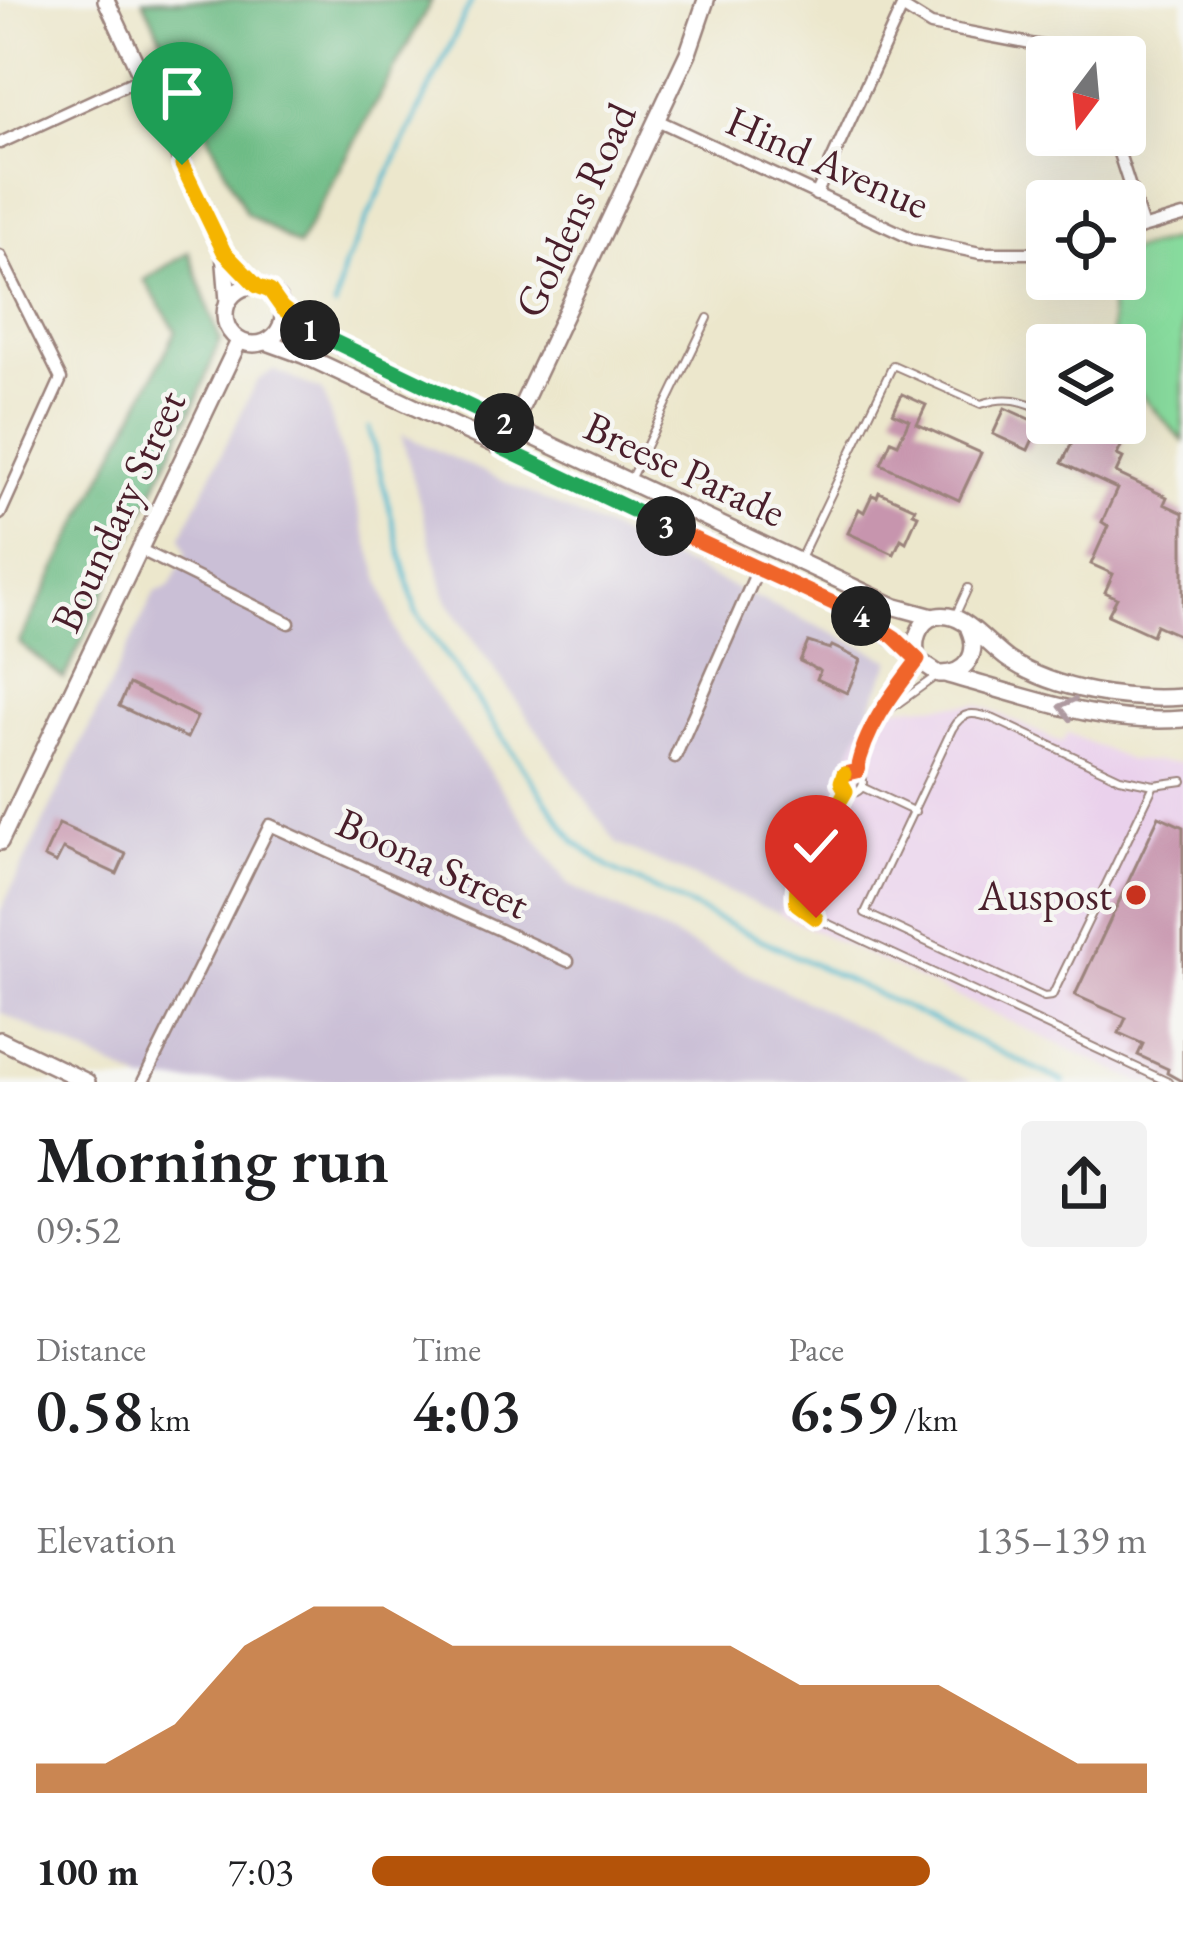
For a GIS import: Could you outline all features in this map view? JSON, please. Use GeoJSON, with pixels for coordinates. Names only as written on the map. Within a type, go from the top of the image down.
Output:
{"type":"FeatureCollection","features":[{"type":"Feature","properties":{"kind":"main road"},"geometry":{"type":"LineString","coordinates":[[106,0],[224,252],[257,286],[270,291],[282,308],[280,328],[267,342],[253,345],[232,336],[224,319],[228,301],[224,252]]}},
{"type":"Feature","properties":{"kind":"main road","name":"Goldens Road"},"geometry":{"type":"LineString","coordinates":[[502,448],[688,53],[706,0]]}},
{"type":"Feature","properties":{"kind":"main road"},"geometry":{"type":"LineString","coordinates":[[228,301],[240,289],[257,286]]}},
{"type":"Feature","properties":{"kind":"main road","name":"Breese Parade"},"geometry":{"type":"LineString","coordinates":[[282,308],[334,343],[798,562],[916,615],[933,617]]}},
{"type":"Feature","properties":{"kind":"main road","name":"Boundary Street"},"geometry":{"type":"LineString","coordinates":[[0,842],[239,341]]}},
{"type":"Feature","properties":{"kind":"main road","name":"Breese Parade"},"geometry":{"type":"LineString","coordinates":[[267,342],[304,355],[862,616],[917,657]]}},
{"type":"Feature","properties":{"kind":"main road"},"geometry":{"type":"LineString","coordinates":[[1183,697],[1130,696],[1044,677],[1013,663],[954,617],[933,617],[919,628],[917,657],[943,675],[1085,713],[1183,719]]}},
{"type":"Feature","properties":{"kind":"main road"},"geometry":{"type":"LineString","coordinates":[[943,675],[966,666],[971,658],[974,648],[969,629]]}},
{"type":"Feature","properties":{"kind":"main road"},"geometry":{"type":"LineString","coordinates":[[0,1040],[87,1082]]}},
{"type":"Feature","properties":{"kind":"street"},"geometry":{"type":"LineString","coordinates":[[816,195],[902,7],[931,25],[1026,43]]}},
{"type":"Feature","properties":{"kind":"street"},"geometry":{"type":"LineString","coordinates":[[0,143],[141,78]]}},
{"type":"Feature","properties":{"kind":"street","name":"Hind Avenue"},"geometry":{"type":"LineString","coordinates":[[657,120],[887,230],[944,248],[1026,254]]}},
{"type":"Feature","properties":{"kind":"street"},"geometry":{"type":"LineString","coordinates":[[1146,226],[1183,215]]}},
{"type":"Feature","properties":{"kind":"street"},"geometry":{"type":"LineString","coordinates":[[0,514],[61,379],[2,264]]}},
{"type":"Feature","properties":{"kind":"street"},"geometry":{"type":"LineString","coordinates":[[139,549],[289,623]]}},
{"type":"Feature","properties":{"kind":"street"},"geometry":{"type":"LineString","coordinates":[[675,757],[758,568]]}},
{"type":"Feature","properties":{"kind":"street","name":"Boona Street"},"geometry":{"type":"LineString","coordinates":[[143,1082],[270,824],[568,961]]}},
{"type":"Feature","properties":{"kind":"lane"},"geometry":{"type":"LineString","coordinates":[[629,482],[708,318]]}},
{"type":"Feature","properties":{"kind":"lane"},"geometry":{"type":"LineString","coordinates":[[798,562],[893,364],[981,404],[1001,397],[1026,402]]}},
{"type":"Feature","properties":{"kind":"lane"},"geometry":{"type":"LineString","coordinates":[[954,617],[968,588]]}},
{"type":"Feature","properties":{"kind":"lane"},"geometry":{"type":"LineString","coordinates":[[857,771],[875,722],[917,657]]}},
{"type":"Feature","properties":{"kind":"lane"},"geometry":{"type":"LineString","coordinates":[[875,722],[900,698],[943,675]]}},
{"type":"Feature","properties":{"kind":"lane"},"geometry":{"type":"LineString","coordinates":[[1154,785],[1055,993],[1048,997],[866,913],[958,718],[974,712],[1120,778],[1154,785],[1180,783]]}},
{"type":"Feature","properties":{"kind":"lane"},"geometry":{"type":"LineString","coordinates":[[857,771],[862,787]]}},
{"type":"Feature","properties":{"kind":"lane"},"geometry":{"type":"LineString","coordinates":[[857,771],[843,775],[842,785],[853,793],[862,787]]}},
{"type":"Feature","properties":{"kind":"lane"},"geometry":{"type":"LineString","coordinates":[[862,787],[914,812]]}},
{"type":"Feature","properties":{"kind":"lane"},"geometry":{"type":"LineString","coordinates":[[846,791],[806,859],[795,890],[797,904],[816,918],[1168,1082]]}},
{"type":"Feature","properties":{"kind":"shaded area"},"geometry":{"type":"Polygon","coordinates":[[[273,370],[323,391],[399,643],[569,885],[971,1082],[144,1082],[0,1012],[0,912],[155,592],[170,586],[187,553],[181,537],[257,381],[273,370]]]}},
{"type":"Feature","properties":{"kind":"shaded area"},"geometry":{"type":"Polygon","coordinates":[[[401,434],[891,660],[779,914],[617,844],[447,602],[401,434]]]}},
{"type":"Feature","properties":{"kind":"shaded area"},"geometry":{"type":"Polygon","coordinates":[[[978,704],[1062,743],[1068,733],[1128,760],[1183,763],[1183,1082],[1140,1082],[779,914],[869,708],[978,704]]]}},
{"type":"Feature","properties":{"kind":"green space"},"geometry":{"type":"Polygon","coordinates":[[[143,0],[432,0],[298,246],[246,213],[143,0]]]}},
{"type":"Feature","properties":{"kind":"green space"},"geometry":{"type":"Polygon","coordinates":[[[1183,237],[1183,441],[1146,400],[1146,324],[1111,324],[1110,300],[1146,300],[1146,247],[1183,237]]]}},
{"type":"Feature","properties":{"kind":"green space"},"geometry":{"type":"Polygon","coordinates":[[[189,252],[220,340],[198,397],[64,679],[19,643],[176,331],[144,280],[189,252]]]}},
{"type":"Feature","properties":{"kind":"building"},"geometry":{"type":"Polygon","coordinates":[[[902,394],[926,405],[917,424],[981,453],[959,500],[881,464],[891,441],[898,444],[909,420],[893,413],[902,394]]]}},
{"type":"Feature","properties":{"kind":"building"},"geometry":{"type":"Polygon","coordinates":[[[1005,408],[1026,418],[1026,444],[1031,444],[1028,450],[993,434],[1005,408]]]}},
{"type":"Feature","properties":{"kind":"building"},"geometry":{"type":"Polygon","coordinates":[[[1072,444],[1122,444],[1117,455],[1123,458],[1116,473],[1167,497],[1164,504],[1183,513],[1183,637],[1156,625],[1152,635],[1108,615],[1117,598],[1105,592],[1113,574],[1091,564],[1108,526],[1102,522],[1117,489],[1062,463],[1072,444]]]}},
{"type":"Feature","properties":{"kind":"building"},"geometry":{"type":"Polygon","coordinates":[[[879,492],[915,508],[913,513],[918,515],[906,542],[901,539],[894,554],[848,533],[859,509],[864,512],[872,495],[877,497],[879,492]]]}},
{"type":"Feature","properties":{"kind":"building"},"geometry":{"type":"Polygon","coordinates":[[[808,642],[832,646],[861,660],[847,693],[817,679],[820,671],[800,661],[808,642]]]}},
{"type":"Feature","properties":{"kind":"building"},"geometry":{"type":"Polygon","coordinates":[[[129,684],[197,717],[187,738],[119,706],[129,684]]]}},
{"type":"Feature","properties":{"kind":"building"},"geometry":{"type":"Polygon","coordinates":[[[1159,816],[1183,827],[1183,1082],[1138,1055],[1143,1044],[1119,1033],[1126,1018],[1075,995],[1159,816]]]}},
{"type":"Feature","properties":{"kind":"building"},"geometry":{"type":"Polygon","coordinates":[[[59,824],[126,854],[117,874],[63,849],[56,863],[44,857],[59,824]]]}},
{"type":"Feature","properties":{"kind":"waterway"},"geometry":{"type":"LineString","coordinates":[[335,307],[343,269],[472,0]]}},
{"type":"Feature","properties":{"kind":"waterway"},"geometry":{"type":"LineString","coordinates":[[369,428],[416,612],[575,842],[609,868],[1064,1082]]}},
{"type":"Feature","properties":{"kind":"place","name":"Auspost"},"geometry":{"type":"Point","coordinates":[1136,895]}},
{"type":"Feature","properties":{"kind":"route"},"geometry":{"type":"LineString","coordinates":[[182,165],[224,252],[311,331],[512,427],[502,448],[862,616],[915,654],[918,660],[875,722],[857,771],[843,775],[846,791],[806,859],[795,890],[797,904],[816,918]]}}]}
